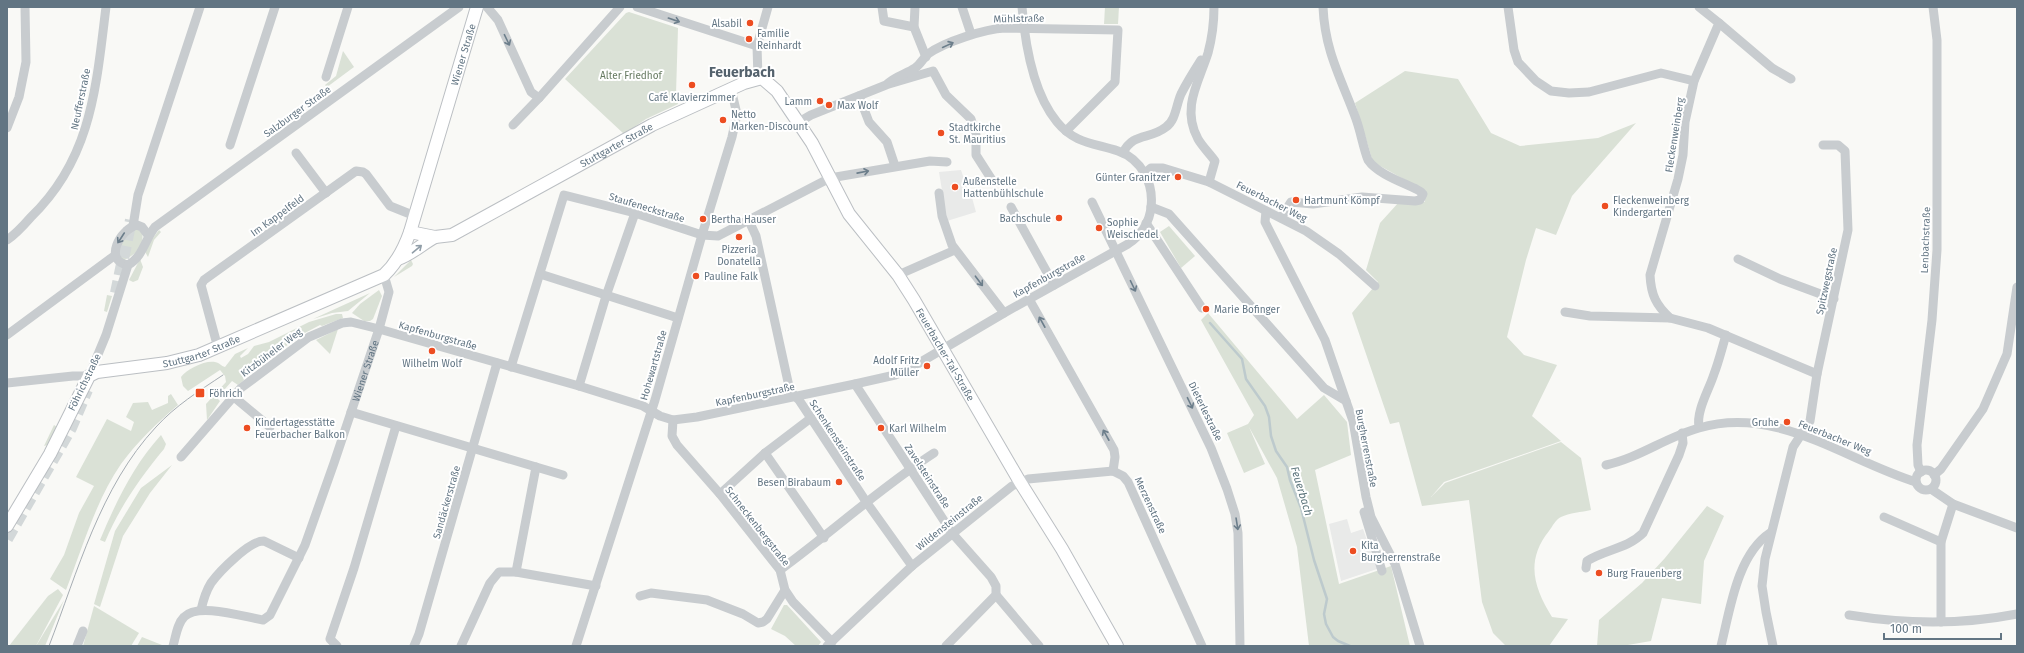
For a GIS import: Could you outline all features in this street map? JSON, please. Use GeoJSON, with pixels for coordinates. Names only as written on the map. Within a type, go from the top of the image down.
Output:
{"type":"FeatureCollection","features":[{"type":"Feature","properties":{"kind":"main road","name":"Wiener Straße"},"geometry":{"type":"LineString","coordinates":[[384,275],[398,259],[410,232],[477,7]]}},
{"type":"Feature","properties":{"kind":"main road","name":"Stuttgarter Straße"},"geometry":{"type":"LineString","coordinates":[[410,232],[435,237],[452,235],[628,137],[758,78]]}},
{"type":"Feature","properties":{"kind":"main road","name":"Feuerbacher-Tal-Straße"},"geometry":{"type":"LineString","coordinates":[[758,78],[766,80],[771,84],[799,122],[849,214],[898,275],[1020,482],[1059,543],[1117,646]]}},
{"type":"Feature","properties":{"kind":"main road"},"geometry":{"type":"LineString","coordinates":[[398,259],[408,256],[425,242],[435,237]]}},
{"type":"Feature","properties":{"kind":"main road","name":"Stuttgarter Straße"},"geometry":{"type":"LineString","coordinates":[[88,376],[97,372],[176,361],[218,348],[384,275]]}},
{"type":"Feature","properties":{"kind":"main road","name":"Föhrichstraße"},"geometry":{"type":"LineString","coordinates":[[7,526],[50,454],[88,376]]}},
{"type":"Feature","properties":{"kind":"street"},"geometry":{"type":"LineString","coordinates":[[7,128],[19,97],[26,62],[25,7]]}},
{"type":"Feature","properties":{"kind":"street","name":"Neufferstraße"},"geometry":{"type":"LineString","coordinates":[[7,240],[47,202],[69,168],[86,130],[96,86],[106,7]]}},
{"type":"Feature","properties":{"kind":"street"},"geometry":{"type":"LineString","coordinates":[[7,335],[114,256],[114,252],[124,234],[133,226],[138,194],[200,7]]}},
{"type":"Feature","properties":{"kind":"street"},"geometry":{"type":"LineString","coordinates":[[230,145],[275,7]]}},
{"type":"Feature","properties":{"kind":"street"},"geometry":{"type":"LineString","coordinates":[[326,77],[348,7]]}},
{"type":"Feature","properties":{"kind":"street","name":"Salzburger Straße"},"geometry":{"type":"LineString","coordinates":[[148,235],[162,221],[459,7]]}},
{"type":"Feature","properties":{"kind":"street"},"geometry":{"type":"LineString","coordinates":[[487,7],[498,20],[532,92],[539,98]]}},
{"type":"Feature","properties":{"kind":"street"},"geometry":{"type":"LineString","coordinates":[[513,125],[620,7]]}},
{"type":"Feature","properties":{"kind":"street"},"geometry":{"type":"LineString","coordinates":[[637,7],[757,46]]}},
{"type":"Feature","properties":{"kind":"street"},"geometry":{"type":"LineString","coordinates":[[758,78],[757,46],[768,7]]}},
{"type":"Feature","properties":{"kind":"street"},"geometry":{"type":"LineString","coordinates":[[882,7],[884,21],[914,26]]}},
{"type":"Feature","properties":{"kind":"street"},"geometry":{"type":"LineString","coordinates":[[915,7],[914,26],[926,57]]}},
{"type":"Feature","properties":{"kind":"street"},"geometry":{"type":"LineString","coordinates":[[962,7],[971,34]]}},
{"type":"Feature","properties":{"kind":"street"},"geometry":{"type":"LineString","coordinates":[[1022,7],[1024,28],[1040,94],[1050,113],[1066,132],[1084,142],[1123,153],[1132,159],[1145,172]]}},
{"type":"Feature","properties":{"kind":"street"},"geometry":{"type":"LineString","coordinates":[[1209,182],[1215,160],[1198,138],[1190,111],[1192,95],[1208,51],[1214,19],[1214,7]]}},
{"type":"Feature","properties":{"kind":"street"},"geometry":{"type":"LineString","coordinates":[[1282,218],[1291,202],[1312,204],[1362,197],[1420,200],[1423,194],[1422,191],[1385,175],[1368,160],[1356,119],[1336,72],[1329,51],[1323,7]]}},
{"type":"Feature","properties":{"kind":"street"},"geometry":{"type":"LineString","coordinates":[[1508,7],[1514,50],[1518,62],[1536,81],[1551,91],[1569,94],[1589,92],[1661,73],[1694,81]]}},
{"type":"Feature","properties":{"kind":"street"},"geometry":{"type":"LineString","coordinates":[[1699,7],[1772,68],[1791,79]]}},
{"type":"Feature","properties":{"kind":"street","name":"Lenbachstraße"},"geometry":{"type":"LineString","coordinates":[[1921,472],[1918,465],[1917,445],[1932,320],[1937,250],[1937,40],[1933,7]]}},
{"type":"Feature","properties":{"kind":"street","name":"Fleckenweinberg"},"geometry":{"type":"LineString","coordinates":[[1670,318],[1660,309],[1654,297],[1650,287],[1650,275],[1678,179],[1683,155],[1685,122],[1694,81],[1719,23]]}},
{"type":"Feature","properties":{"kind":"street","name":"Mühlstraße"},"geometry":{"type":"LineString","coordinates":[[799,122],[811,115],[886,84],[892,78],[914,68],[931,52],[971,34],[993,28],[1118,30],[1115,82],[1066,132]]}},
{"type":"Feature","properties":{"kind":"street"},"geometry":{"type":"LineString","coordinates":[[1123,153],[1130,142],[1134,139],[1159,132],[1168,126],[1174,116],[1181,94],[1201,59],[1208,51]]}},
{"type":"Feature","properties":{"kind":"street"},"geometry":{"type":"LineString","coordinates":[[886,84],[892,84],[933,71],[946,95],[964,110],[971,119],[976,135],[976,155],[992,180]]}},
{"type":"Feature","properties":{"kind":"street","name":"Hohewartstraße"},"geometry":{"type":"LineString","coordinates":[[576,646],[651,411],[732,137],[737,114],[731,89]]}},
{"type":"Feature","properties":{"kind":"street"},"geometry":{"type":"LineString","coordinates":[[860,96],[867,119],[887,142],[895,166]]}},
{"type":"Feature","properties":{"kind":"street","name":"Spitzwegstraße"},"geometry":{"type":"LineString","coordinates":[[1774,646],[1762,586],[1765,559],[1770,533],[1793,447],[1810,421],[1817,374],[1848,230],[1845,151],[1838,145],[1823,146]]}},
{"type":"Feature","properties":{"kind":"street"},"geometry":{"type":"LineString","coordinates":[[296,153],[326,193]]}},
{"type":"Feature","properties":{"kind":"street","name":"Staufeneckstraße"},"geometry":{"type":"LineString","coordinates":[[540,274],[564,195],[635,213],[702,235],[718,236],[830,178],[930,161],[947,162]]}},
{"type":"Feature","properties":{"kind":"street","name":"Feuerbacher Weg"},"geometry":{"type":"LineString","coordinates":[[1145,172],[1151,168],[1163,168],[1209,182],[1282,218],[1323,242],[1375,286]]}},
{"type":"Feature","properties":{"kind":"street","name":"Im Kappelfeld"},"geometry":{"type":"LineString","coordinates":[[218,348],[201,285],[204,280],[356,171],[366,174],[390,206],[415,216]]}},
{"type":"Feature","properties":{"kind":"street","name":"Kapfenburgstraße"},"geometry":{"type":"LineString","coordinates":[[378,329],[579,386],[643,406],[673,420],[697,417],[855,384],[903,372],[1004,313],[1134,241],[1146,223],[1151,207],[1151,188],[1145,172]]}},
{"type":"Feature","properties":{"kind":"street"},"geometry":{"type":"LineString","coordinates":[[939,193],[944,225],[955,250],[1004,313]]}},
{"type":"Feature","properties":{"kind":"street","name":"Dieterlestraße"},"geometry":{"type":"LineString","coordinates":[[1092,202],[1211,448],[1229,495],[1238,533],[1240,646]]}},
{"type":"Feature","properties":{"kind":"street"},"geometry":{"type":"LineString","coordinates":[[1010,207],[1054,285]]}},
{"type":"Feature","properties":{"kind":"street","name":"Burgherrenstraße"},"geometry":{"type":"LineString","coordinates":[[1151,207],[1169,214],[1324,388],[1346,401],[1353,421],[1366,497],[1371,517],[1394,564],[1420,646]]}},
{"type":"Feature","properties":{"kind":"street"},"geometry":{"type":"LineString","coordinates":[[1266,211],[1265,222],[1325,340],[1346,401]]}},
{"type":"Feature","properties":{"kind":"street"},"geometry":{"type":"LineString","coordinates":[[579,386],[606,296],[635,213]]}},
{"type":"Feature","properties":{"kind":"street","name":"Schenkensteinstraße"},"geometry":{"type":"LineString","coordinates":[[749,221],[756,236],[790,391],[796,396],[811,418],[866,504],[912,566]]}},
{"type":"Feature","properties":{"kind":"street"},"geometry":{"type":"LineString","coordinates":[[1146,223],[1202,308]]}},
{"type":"Feature","properties":{"kind":"street"},"geometry":{"type":"LineString","coordinates":[[133,226],[142,227],[148,235]]}},
{"type":"Feature","properties":{"kind":"street","name":"Föhrichstraße"},"geometry":{"type":"LineString","coordinates":[[88,376],[106,335],[128,265],[134,262],[144,249],[148,235]]}},
{"type":"Feature","properties":{"kind":"street"},"geometry":{"type":"LineString","coordinates":[[898,275],[955,250]]}},
{"type":"Feature","properties":{"kind":"street"},"geometry":{"type":"LineString","coordinates":[[114,256],[119,262],[128,265]]}},
{"type":"Feature","properties":{"kind":"street"},"geometry":{"type":"LineString","coordinates":[[1738,259],[1780,279],[1834,299]]}},
{"type":"Feature","properties":{"kind":"street"},"geometry":{"type":"LineString","coordinates":[[510,367],[540,274],[678,318]]}},
{"type":"Feature","properties":{"kind":"street","name":"Wiener Straße"},"geometry":{"type":"LineString","coordinates":[[201,610],[263,620],[267,618],[299,558],[351,412],[378,329],[388,292],[384,275]]}},
{"type":"Feature","properties":{"kind":"street"},"geometry":{"type":"LineString","coordinates":[[1934,475],[1941,469],[1982,409],[2007,354],[2017,287]]}},
{"type":"Feature","properties":{"kind":"street"},"geometry":{"type":"LineString","coordinates":[[1029,299],[1114,450],[1115,457],[1112,471]]}},
{"type":"Feature","properties":{"kind":"street"},"geometry":{"type":"LineString","coordinates":[[1565,312],[1590,316],[1670,318],[1708,328],[1817,374]]}},
{"type":"Feature","properties":{"kind":"street","name":"Kitzbüheler Weg"},"geometry":{"type":"LineString","coordinates":[[181,457],[234,397],[264,369],[309,337],[342,323],[351,322],[378,329]]}},
{"type":"Feature","properties":{"kind":"street"},"geometry":{"type":"LineString","coordinates":[[1699,428],[1698,422],[1700,413],[1715,373],[1726,335]]}},
{"type":"Feature","properties":{"kind":"street","name":"Sandäckerstraße"},"geometry":{"type":"LineString","coordinates":[[414,646],[419,634],[474,447],[497,363]]}},
{"type":"Feature","properties":{"kind":"street","name":"Stuttgarter Straße"},"geometry":{"type":"LineString","coordinates":[[7,383],[73,376],[88,376]]}},
{"type":"Feature","properties":{"kind":"street","name":"Zavelsteinstraße"},"geometry":{"type":"LineString","coordinates":[[855,384],[952,533],[991,577],[996,586],[996,595],[1039,646]]}},
{"type":"Feature","properties":{"kind":"street"},"geometry":{"type":"LineString","coordinates":[[234,397],[270,427]]}},
{"type":"Feature","properties":{"kind":"street"},"geometry":{"type":"LineString","coordinates":[[351,412],[474,447],[563,475]]}},
{"type":"Feature","properties":{"kind":"street"},"geometry":{"type":"LineString","coordinates":[[720,494],[765,453],[811,418]]}},
{"type":"Feature","properties":{"kind":"street","name":"Schneckenbergstraße"},"geometry":{"type":"LineString","coordinates":[[673,420],[672,436],[677,445],[720,494],[780,570],[785,590],[793,602],[830,644]]}},
{"type":"Feature","properties":{"kind":"street","name":"Feuerbacher Weg"},"geometry":{"type":"LineString","coordinates":[[1606,465],[1631,458],[1682,433],[1699,428],[1726,423],[1764,424],[1801,434],[1829,444],[1916,482],[1920,488],[1928,490],[1931,489],[1953,504],[2017,528]]}},
{"type":"Feature","properties":{"kind":"street"},"geometry":{"type":"LineString","coordinates":[[337,646],[330,639],[354,568],[396,426]]}},
{"type":"Feature","properties":{"kind":"street"},"geometry":{"type":"LineString","coordinates":[[1586,568],[1587,561],[1595,555],[1634,541],[1643,533],[1679,455],[1683,443],[1682,433]]}},
{"type":"Feature","properties":{"kind":"street"},"geometry":{"type":"LineString","coordinates":[[780,570],[824,538],[910,468],[934,452]]}},
{"type":"Feature","properties":{"kind":"street"},"geometry":{"type":"LineString","coordinates":[[765,453],[824,538]]}},
{"type":"Feature","properties":{"kind":"street"},"geometry":{"type":"LineString","coordinates":[[516,572],[536,467]]}},
{"type":"Feature","properties":{"kind":"street","name":"Wildensteinstraße"},"geometry":{"type":"LineString","coordinates":[[830,644],[912,566],[952,533],[1020,482],[1050,476],[1112,471]]}},
{"type":"Feature","properties":{"kind":"street","name":"Merzenstraße"},"geometry":{"type":"LineString","coordinates":[[1112,471],[1123,476],[1128,482],[1202,646]]}},
{"type":"Feature","properties":{"kind":"street"},"geometry":{"type":"LineString","coordinates":[[1916,482],[1916,478],[1921,472],[1928,471],[1934,475],[1936,482],[1931,489]]}},
{"type":"Feature","properties":{"kind":"street"},"geometry":{"type":"LineString","coordinates":[[1366,497],[1363,506],[1366,521],[1382,571]]}},
{"type":"Feature","properties":{"kind":"street"},"geometry":{"type":"LineString","coordinates":[[1941,622],[1941,542],[1953,504]]}},
{"type":"Feature","properties":{"kind":"street"},"geometry":{"type":"LineString","coordinates":[[1884,517],[1941,542]]}},
{"type":"Feature","properties":{"kind":"street"},"geometry":{"type":"LineString","coordinates":[[1721,646],[1746,561],[1760,540],[1770,533]]}},
{"type":"Feature","properties":{"kind":"street"},"geometry":{"type":"LineString","coordinates":[[173,646],[181,621],[187,614],[201,610],[212,583],[235,558],[257,541],[264,541],[299,558]]}},
{"type":"Feature","properties":{"kind":"street"},"geometry":{"type":"LineString","coordinates":[[461,646],[490,583],[499,572],[516,572],[596,586]]}},
{"type":"Feature","properties":{"kind":"street"},"geometry":{"type":"LineString","coordinates":[[640,596],[651,593],[707,600],[743,614],[758,623],[767,619],[785,590]]}},
{"type":"Feature","properties":{"kind":"street"},"geometry":{"type":"LineString","coordinates":[[946,646],[996,595]]}},
{"type":"Feature","properties":{"kind":"street"},"geometry":{"type":"LineString","coordinates":[[1850,615],[1890,621],[1941,622],[2017,614]]}},
{"type":"Feature","properties":{"kind":"street"},"geometry":{"type":"LineString","coordinates":[[77,646],[83,631]]}},
{"type":"Feature","properties":{"kind":"shaded area","name":"Außenstelle Hattenbühlschule"},"geometry":{"type":"Polygon","coordinates":[[[961,170],[963,176],[966,176],[976,212],[947,221],[939,172],[961,170]]]}},
{"type":"Feature","properties":{"kind":"shaded area","name":"Kita Burgherrenstraße"},"geometry":{"type":"Polygon","coordinates":[[[1347,519],[1351,533],[1363,529],[1377,569],[1341,581],[1329,524],[1347,519]]]}},
{"type":"Feature","properties":{"kind":"green space"},"geometry":{"type":"Polygon","coordinates":[[[1105,7],[1119,7],[1118,24],[1104,24],[1105,7]]]}},
{"type":"Feature","properties":{"kind":"green space","name":"Alter Friedhof"},"geometry":{"type":"Polygon","coordinates":[[[629,12],[678,28],[676,94],[678,104],[646,119],[624,134],[565,79],[626,13],[629,12]]]}},
{"type":"Feature","properties":{"kind":"green space"},"geometry":{"type":"Polygon","coordinates":[[[343,51],[354,67],[327,87],[325,85],[336,76],[343,51]]]}},
{"type":"Feature","properties":{"kind":"green space"},"geometry":{"type":"Polygon","coordinates":[[[1405,71],[1458,79],[1491,133],[1520,146],[1598,138],[1636,123],[1572,196],[1556,235],[1536,228],[1526,260],[1507,337],[1524,355],[1557,365],[1532,416],[1561,441],[1444,482],[1431,497],[1445,483],[1561,442],[1581,458],[1591,510],[1568,514],[1557,519],[1542,542],[1537,553],[1535,564],[1537,585],[1552,617],[1568,619],[1549,646],[1506,646],[1493,633],[1482,602],[1469,500],[1422,506],[1399,422],[1390,424],[1352,313],[1378,282],[1366,270],[1380,223],[1399,202],[1425,202],[1425,191],[1373,162],[1355,103],[1405,71]]]}},
{"type":"Feature","properties":{"kind":"green space"},"geometry":{"type":"Polygon","coordinates":[[[1169,226],[1195,256],[1181,268],[1160,232],[1169,226]]]}},
{"type":"Feature","properties":{"kind":"green space"},"geometry":{"type":"Polygon","coordinates":[[[137,229],[142,232],[143,237],[141,246],[128,258],[124,260],[120,258],[120,247],[122,240],[128,234],[137,229]]]}},
{"type":"Feature","properties":{"kind":"green space"},"geometry":{"type":"Polygon","coordinates":[[[159,230],[161,232],[154,240],[148,257],[144,250],[159,230]]]}},
{"type":"Feature","properties":{"kind":"green space"},"geometry":{"type":"Polygon","coordinates":[[[140,259],[143,267],[138,280],[133,282],[129,280],[140,259]]]}},
{"type":"Feature","properties":{"kind":"green space"},"geometry":{"type":"Polygon","coordinates":[[[411,260],[413,264],[412,266],[394,277],[411,260]]]}},
{"type":"Feature","properties":{"kind":"green space"},"geometry":{"type":"Polygon","coordinates":[[[379,290],[382,296],[373,319],[370,321],[364,321],[352,313],[360,304],[379,290]]]}},
{"type":"Feature","properties":{"kind":"green space"},"geometry":{"type":"Polygon","coordinates":[[[370,293],[348,311],[332,313],[313,319],[370,293]]]}},
{"type":"Feature","properties":{"kind":"green space"},"geometry":{"type":"Polygon","coordinates":[[[107,295],[112,296],[107,312],[104,311],[107,295]]]}},
{"type":"Feature","properties":{"kind":"green space"},"geometry":{"type":"Polygon","coordinates":[[[1208,313],[1297,419],[1324,395],[1347,422],[1351,455],[1315,470],[1339,584],[1391,566],[1410,646],[1309,646],[1297,547],[1277,478],[1249,427],[1265,464],[1244,473],[1227,433],[1248,424],[1254,415],[1201,320],[1208,313]]]}},
{"type":"Feature","properties":{"kind":"green space"},"geometry":{"type":"Polygon","coordinates":[[[336,314],[342,314],[343,318],[322,326],[320,325],[301,335],[243,378],[244,380],[238,385],[232,381],[217,398],[220,401],[207,420],[206,404],[226,382],[225,376],[220,370],[188,391],[183,386],[181,377],[187,371],[196,366],[206,362],[217,362],[225,367],[235,354],[248,348],[240,356],[241,358],[248,354],[254,346],[269,342],[309,322],[336,314]]]}},
{"type":"Feature","properties":{"kind":"green space"},"geometry":{"type":"Polygon","coordinates":[[[338,329],[330,354],[316,340],[338,329]]]}},
{"type":"Feature","properties":{"kind":"green space"},"geometry":{"type":"Polygon","coordinates":[[[171,394],[178,405],[141,440],[127,456],[112,478],[90,525],[66,590],[50,579],[64,555],[79,513],[94,486],[76,477],[107,419],[131,431],[134,422],[126,417],[133,403],[148,402],[152,410],[168,403],[168,396],[171,394]]]}},
{"type":"Feature","properties":{"kind":"green space"},"geometry":{"type":"Polygon","coordinates":[[[54,425],[57,427],[51,444],[44,446],[54,425]]]}},
{"type":"Feature","properties":{"kind":"green space"},"geometry":{"type":"Polygon","coordinates":[[[161,435],[166,444],[164,449],[131,494],[117,517],[105,542],[100,540],[126,485],[142,459],[161,435]]]}},
{"type":"Feature","properties":{"kind":"green space"},"geometry":{"type":"Polygon","coordinates":[[[172,465],[150,493],[123,536],[100,607],[94,604],[115,531],[141,488],[172,465]]]}},
{"type":"Feature","properties":{"kind":"green space"},"geometry":{"type":"Polygon","coordinates":[[[1707,506],[1724,516],[1704,561],[1701,604],[1662,598],[1651,641],[1622,646],[1597,646],[1599,620],[1642,583],[1665,558],[1707,506]]]}},
{"type":"Feature","properties":{"kind":"green space"},"geometry":{"type":"Polygon","coordinates":[[[58,589],[63,595],[36,646],[9,646],[48,596],[58,589]]]}},
{"type":"Feature","properties":{"kind":"green space"},"geometry":{"type":"Polygon","coordinates":[[[64,600],[45,646],[36,646],[64,600]]]}},
{"type":"Feature","properties":{"kind":"green space"},"geometry":{"type":"Polygon","coordinates":[[[784,605],[787,605],[821,642],[818,646],[796,646],[785,636],[771,629],[784,605]]]}},
{"type":"Feature","properties":{"kind":"green space"},"geometry":{"type":"Polygon","coordinates":[[[94,606],[139,633],[131,646],[83,646],[94,606]]]}},
{"type":"Feature","properties":{"kind":"green space"},"geometry":{"type":"Polygon","coordinates":[[[142,637],[162,645],[162,646],[137,646],[142,637]]]}},
{"type":"Feature","properties":{"kind":"waterway","name":"Feuerbach"},"geometry":{"type":"LineString","coordinates":[[1210,323],[1242,359],[1246,379],[1265,406],[1269,417],[1271,436],[1276,451],[1287,467],[1290,480],[1301,508],[1314,560],[1327,599],[1324,614],[1326,624],[1333,637],[1350,646]]}},
{"type":"Feature","properties":{"kind":"tunnel"},"geometry":{"type":"LineString","coordinates":[[116,293],[131,220]]}},
{"type":"Feature","properties":{"kind":"tunnel"},"geometry":{"type":"LineString","coordinates":[[7,539],[71,428],[87,390]]}},
{"type":"Feature","properties":{"kind":"tram line"},"geometry":{"type":"LineString","coordinates":[[49,646],[92,531],[120,476],[137,451],[163,419],[188,399],[223,375]]}},
{"type":"Feature","properties":{"kind":"place","name":"Alsabil"},"geometry":{"type":"Point","coordinates":[750,23]}},
{"type":"Feature","properties":{"kind":"place","name":"Familie Reinhardt"},"geometry":{"type":"Point","coordinates":[749,39]}},
{"type":"Feature","properties":{"kind":"place","name":"Café Klavierzimmer"},"geometry":{"type":"Point","coordinates":[692,85]}},
{"type":"Feature","properties":{"kind":"place","name":"Lamm"},"geometry":{"type":"Point","coordinates":[820,101]}},
{"type":"Feature","properties":{"kind":"place","name":"Max Wolf"},"geometry":{"type":"Point","coordinates":[829,105]}},
{"type":"Feature","properties":{"kind":"place","name":"Netto Marken-Discount"},"geometry":{"type":"Point","coordinates":[723,120]}},
{"type":"Feature","properties":{"kind":"place","name":"Stadtkirche St. Mauritius"},"geometry":{"type":"Point","coordinates":[941,133]}},
{"type":"Feature","properties":{"kind":"place","name":"Günter Granitzer"},"geometry":{"type":"Point","coordinates":[1178,177]}},
{"type":"Feature","properties":{"kind":"place","name":"Außenstelle Hattenbühlschule"},"geometry":{"type":"Point","coordinates":[955,187]}},
{"type":"Feature","properties":{"kind":"place","name":"Hartmunt Kömpf"},"geometry":{"type":"Point","coordinates":[1296,200]}},
{"type":"Feature","properties":{"kind":"place","name":"Fleckenweinberg Kindergarten"},"geometry":{"type":"Point","coordinates":[1605,206]}},
{"type":"Feature","properties":{"kind":"place","name":"Bachschule"},"geometry":{"type":"Point","coordinates":[1059,218]}},
{"type":"Feature","properties":{"kind":"place","name":"Bertha Hauser"},"geometry":{"type":"Point","coordinates":[703,219]}},
{"type":"Feature","properties":{"kind":"place","name":"Sophie Weischedel"},"geometry":{"type":"Point","coordinates":[1099,228]}},
{"type":"Feature","properties":{"kind":"place","name":"Pizzeria Donatella"},"geometry":{"type":"Point","coordinates":[739,237]}},
{"type":"Feature","properties":{"kind":"place","name":"Pauline Falk"},"geometry":{"type":"Point","coordinates":[696,276]}},
{"type":"Feature","properties":{"kind":"place","name":"Marie Bofinger"},"geometry":{"type":"Point","coordinates":[1206,309]}},
{"type":"Feature","properties":{"kind":"place","name":"Wilhelm Wolf"},"geometry":{"type":"Point","coordinates":[432,351]}},
{"type":"Feature","properties":{"kind":"place","name":"Adolf Fritz Müller"},"geometry":{"type":"Point","coordinates":[927,366]}},
{"type":"Feature","properties":{"kind":"place","name":"Föhrich"},"geometry":{"type":"Point","coordinates":[200,393]}},
{"type":"Feature","properties":{"kind":"place","name":"Gruhe"},"geometry":{"type":"Point","coordinates":[1787,422]}},
{"type":"Feature","properties":{"kind":"place","name":"Kindertagesstätte Feuerbacher Balkon"},"geometry":{"type":"Point","coordinates":[247,428]}},
{"type":"Feature","properties":{"kind":"place","name":"Karl Wilhelm"},"geometry":{"type":"Point","coordinates":[881,428]}},
{"type":"Feature","properties":{"kind":"place","name":"Besen Birabaum"},"geometry":{"type":"Point","coordinates":[839,482]}},
{"type":"Feature","properties":{"kind":"place","name":"Kita Burgherrenstraße"},"geometry":{"type":"Point","coordinates":[1353,551]}},
{"type":"Feature","properties":{"kind":"place","name":"Burg Frauenberg"},"geometry":{"type":"Point","coordinates":[1599,573]}},
{"type":"Feature","properties":{"kind":"district","name":"Feuerbach"},"geometry":{"type":"Point","coordinates":[742,72]}}]}
